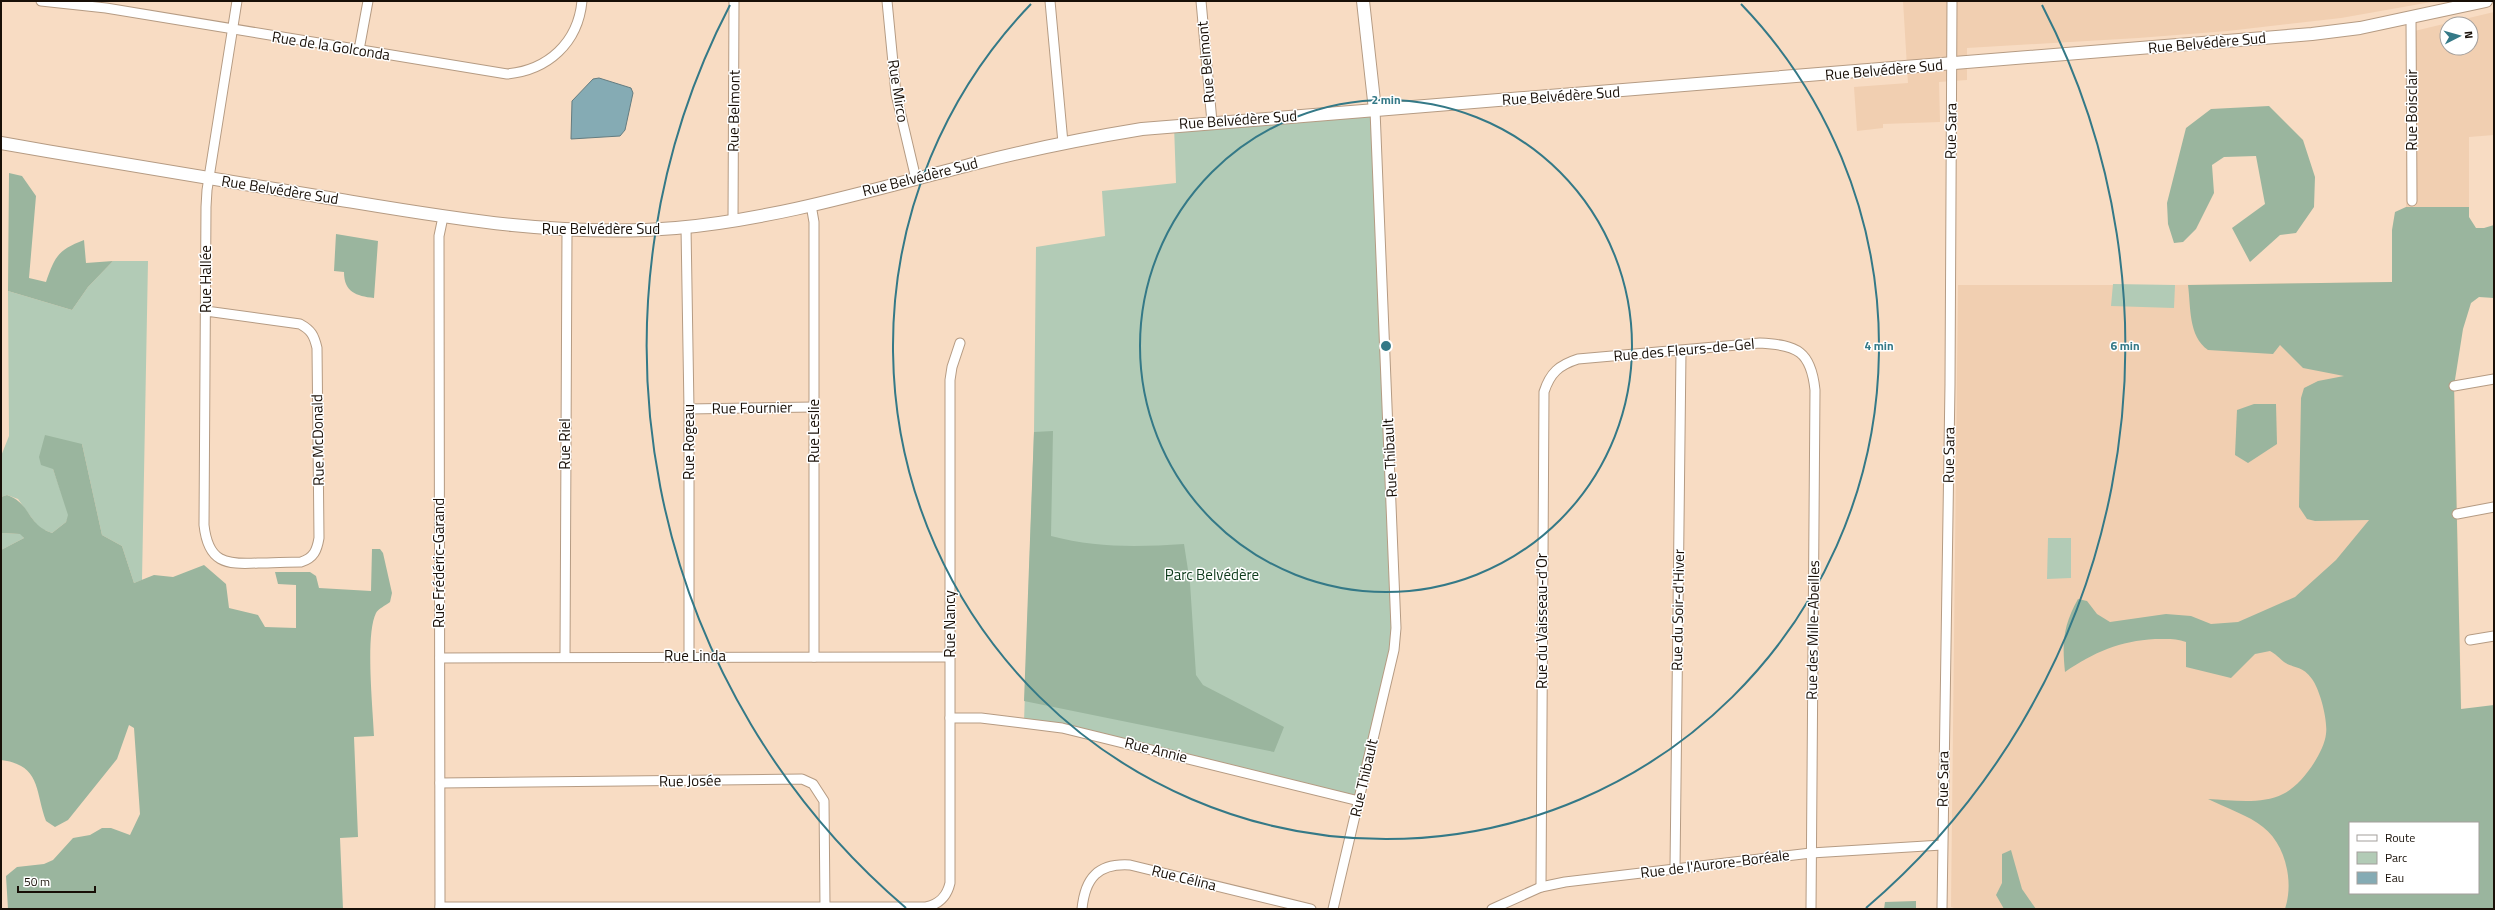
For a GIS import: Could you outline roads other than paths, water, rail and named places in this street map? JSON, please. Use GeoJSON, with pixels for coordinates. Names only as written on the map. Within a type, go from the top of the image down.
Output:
{"type":"FeatureCollection","features":[{"type":"Feature","properties":{"kind":"street","name":"Rue de la Golconda"},"geometry":{"type":"LineString","coordinates":[[41,1],[84,5],[496,73],[518,73],[545,63],[566,44],[577,24],[582,1]]}},
{"type":"Feature","properties":{"kind":"street","name":"Rue Hallée"},"geometry":{"type":"LineString","coordinates":[[216,556],[206,540],[204,525],[208,178],[237,1]]}},
{"type":"Feature","properties":{"kind":"street"},"geometry":{"type":"LineString","coordinates":[[359,50],[368,1]]}},
{"type":"Feature","properties":{"kind":"street","name":"Rue Belmont"},"geometry":{"type":"LineString","coordinates":[[733,221],[734,1]]}},
{"type":"Feature","properties":{"kind":"street","name":"Rue Mirco"},"geometry":{"type":"LineString","coordinates":[[887,1],[896,94],[916,179]]}},
{"type":"Feature","properties":{"kind":"street"},"geometry":{"type":"LineString","coordinates":[[1050,1],[1063,143]]}},
{"type":"Feature","properties":{"kind":"street","name":"Rue Belmont"},"geometry":{"type":"LineString","coordinates":[[1201,1],[1212,122]]}},
{"type":"Feature","properties":{"kind":"street","name":"Rue Thibault"},"geometry":{"type":"LineString","coordinates":[[1333,909],[1394,650],[1396,628],[1375,110],[1363,1]]}},
{"type":"Feature","properties":{"kind":"street","name":"Rue Sara"},"geometry":{"type":"LineString","coordinates":[[1942,909],[1950,392],[1952,1]]}},
{"type":"Feature","properties":{"kind":"street","name":"Rue Belvédère Sud"},"geometry":{"type":"LineString","coordinates":[[1,143],[443,217],[524,228],[567,231],[686,227],[733,221],[810,205],[1063,143],[1142,129],[1212,122],[2312,34],[2360,28],[2486,1]]}},
{"type":"Feature","properties":{"kind":"street","name":"Rue Boisclair"},"geometry":{"type":"LineString","coordinates":[[2411,18],[2412,201]]}},
{"type":"Feature","properties":{"kind":"street","name":"Rue Leslie"},"geometry":{"type":"LineString","coordinates":[[810,205],[814,222],[814,657]]}},
{"type":"Feature","properties":{"kind":"street","name":"Rue Frédéric-Garand"},"geometry":{"type":"LineString","coordinates":[[440,908],[439,236],[443,217]]}},
{"type":"Feature","properties":{"kind":"street","name":"Rue Rogeau"},"geometry":{"type":"LineString","coordinates":[[686,227],[689,409],[689,656]]}},
{"type":"Feature","properties":{"kind":"street","name":"Rue Riel"},"geometry":{"type":"LineString","coordinates":[[565,657],[567,231]]}},
{"type":"Feature","properties":{"kind":"street","name":"Rue McDonald"},"geometry":{"type":"LineString","coordinates":[[206,311],[300,324],[308,328],[315,337],[317,348],[317,549],[312,556],[301,562],[232,564],[216,556]]}},
{"type":"Feature","properties":{"kind":"street","name":"Rue Nancy"},"geometry":{"type":"LineString","coordinates":[[825,907],[926,907],[939,902],[946,894],[950,883],[950,380],[955,355],[960,343]]}},
{"type":"Feature","properties":{"kind":"street","name":"Rue des Fleurs-de-Gel"},"geometry":{"type":"LineString","coordinates":[[1564,364],[1590,358],[1760,343],[1790,346],[1802,354]]}},
{"type":"Feature","properties":{"kind":"street","name":"Rue du Soir-d'Hiver"},"geometry":{"type":"LineString","coordinates":[[1675,869],[1681,351]]}},
{"type":"Feature","properties":{"kind":"street","name":"Rue des Mille-Abeilles"},"geometry":{"type":"LineString","coordinates":[[1802,354],[1810,363],[1815,390],[1810,909]]}},
{"type":"Feature","properties":{"kind":"street","name":"Rue du Vaisseau-d'Or"},"geometry":{"type":"LineString","coordinates":[[1541,887],[1544,392],[1552,374],[1564,364]]}},
{"type":"Feature","properties":{"kind":"street"},"geometry":{"type":"LineString","coordinates":[[2454,386],[2494,379]]}},
{"type":"Feature","properties":{"kind":"street","name":"Rue Fournier"},"geometry":{"type":"LineString","coordinates":[[689,409],[814,407]]}},
{"type":"Feature","properties":{"kind":"street"},"geometry":{"type":"LineString","coordinates":[[2457,514],[2494,507]]}},
{"type":"Feature","properties":{"kind":"street"},"geometry":{"type":"LineString","coordinates":[[2470,640],[2494,636]]}},
{"type":"Feature","properties":{"kind":"street","name":"Rue Linda"},"geometry":{"type":"LineString","coordinates":[[440,658],[689,656],[950,657]]}},
{"type":"Feature","properties":{"kind":"street","name":"Rue Annie"},"geometry":{"type":"LineString","coordinates":[[950,718],[981,718],[1062,728],[1359,800]]}},
{"type":"Feature","properties":{"kind":"street","name":"Rue Josée"},"geometry":{"type":"LineString","coordinates":[[440,783],[802,780],[813,784],[824,801],[825,907]]}},
{"type":"Feature","properties":{"kind":"street","name":"Rue de l'Aurore-Boréale"},"geometry":{"type":"LineString","coordinates":[[1492,909],[1541,887],[1811,853],[1942,846]]}},
{"type":"Feature","properties":{"kind":"street","name":"Rue Célina"},"geometry":{"type":"LineString","coordinates":[[1082,909],[1086,888],[1090,880],[1107,867],[1117,864],[1130,865],[1311,909]]}},
{"type":"Feature","properties":{"kind":"street"},"geometry":{"type":"LineString","coordinates":[[440,908],[825,907]]}},
{"type":"Feature","properties":{"kind":"water"},"geometry":{"type":"Polygon","coordinates":[[[599,78],[631,88],[633,93],[625,130],[620,136],[571,139],[572,101],[593,79],[599,78]]]}},
{"type":"Feature","properties":{"kind":"park label","name":"Parc Belvédère"},"geometry":{"type":"Point","coordinates":[1212,575]}}]}
